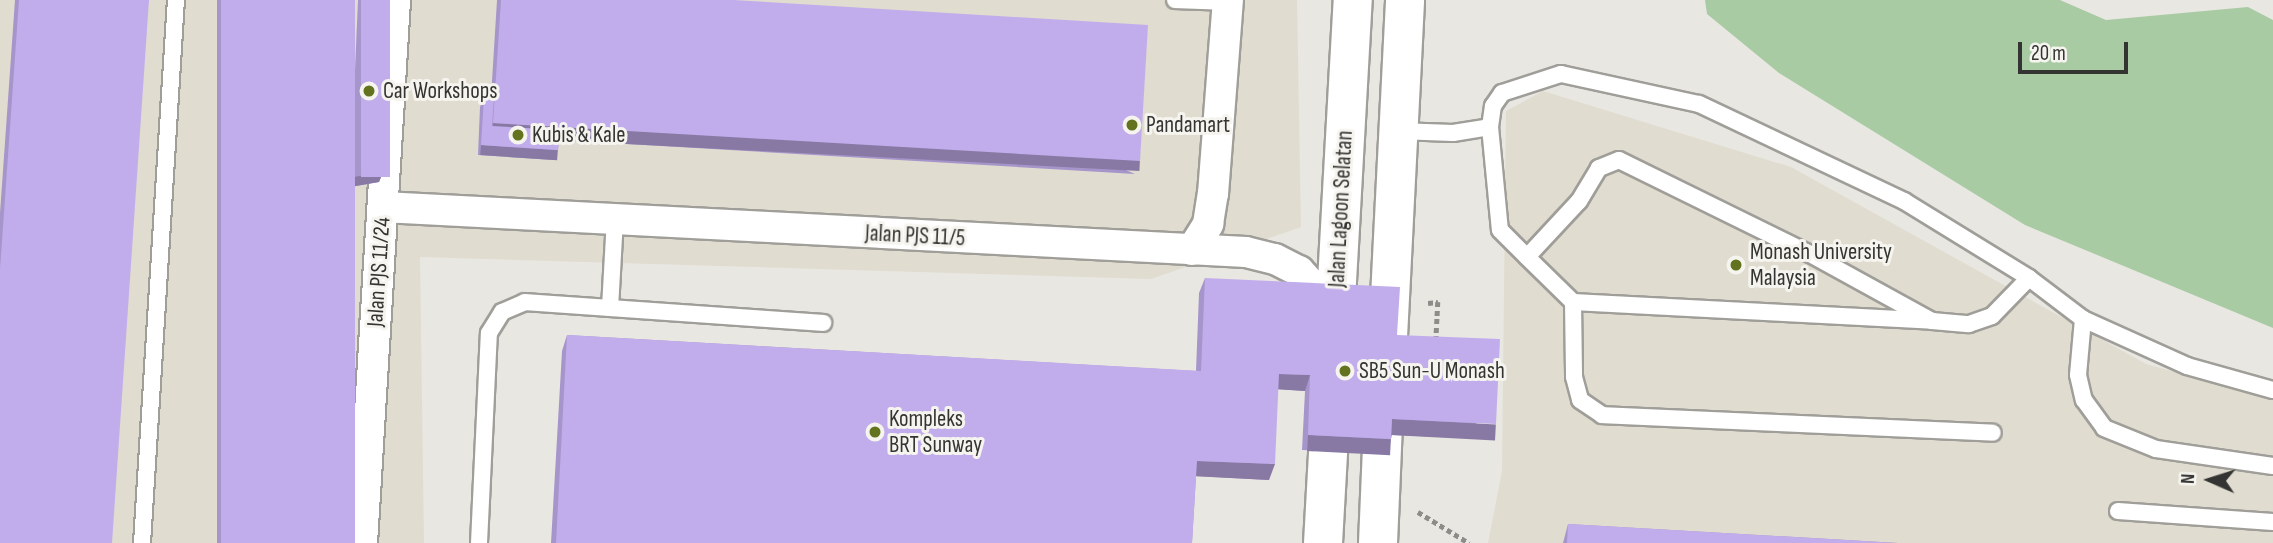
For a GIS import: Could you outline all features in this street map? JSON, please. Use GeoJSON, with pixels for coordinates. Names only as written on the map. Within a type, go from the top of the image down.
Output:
{"type":"FeatureCollection","features":[{"type":"Feature","properties":{"kind":"main road","name":"Jalan Lagoon Selatan"},"geometry":{"type":"LineString","coordinates":[[1323,543],[1353,0]]}},
{"type":"Feature","properties":{"kind":"main road"},"geometry":{"type":"LineString","coordinates":[[1378,543],[1405,0]]}},
{"type":"Feature","properties":{"kind":"street","name":"Jalan PJS 11/24"},"geometry":{"type":"LineString","coordinates":[[362,543],[395,0]]}},
{"type":"Feature","properties":{"kind":"street"},"geometry":{"type":"LineString","coordinates":[[1192,250],[1208,224],[1213,194],[1228,1]]}},
{"type":"Feature","properties":{"kind":"street","name":"Jalan PJS 11/5"},"geometry":{"type":"LineString","coordinates":[[383,207],[1246,252],[1275,259],[1299,271],[1317,291],[1334,330]]}},
{"type":"Feature","properties":{"kind":"lane"},"geometry":{"type":"LineString","coordinates":[[142,543],[176,0]]}},
{"type":"Feature","properties":{"kind":"lane"},"geometry":{"type":"LineString","coordinates":[[1175,0],[1228,1]]}},
{"type":"Feature","properties":{"kind":"lane"},"geometry":{"type":"LineString","coordinates":[[2029,278],[1992,316],[1969,324],[1573,302],[1500,230],[1490,127],[1493,106],[1502,93],[1561,74],[1699,104],[1904,201],[2029,278],[2083,319],[2187,366],[2273,390]]}},
{"type":"Feature","properties":{"kind":"lane"},"geometry":{"type":"LineString","coordinates":[[1398,131],[1453,133],[1490,127]]}},
{"type":"Feature","properties":{"kind":"lane"},"geometry":{"type":"LineString","coordinates":[[1527,257],[1579,201],[1599,168],[1619,160],[1810,254],[1932,321]]}},
{"type":"Feature","properties":{"kind":"lane"},"geometry":{"type":"LineString","coordinates":[[610,308],[615,219]]}},
{"type":"Feature","properties":{"kind":"lane"},"geometry":{"type":"LineString","coordinates":[[479,543],[489,333],[502,312],[525,302],[823,323]]}},
{"type":"Feature","properties":{"kind":"lane"},"geometry":{"type":"LineString","coordinates":[[1573,302],[1574,377],[1580,400],[1602,415],[1993,433]]}},
{"type":"Feature","properties":{"kind":"lane"},"geometry":{"type":"LineString","coordinates":[[2083,319],[2078,375],[2084,400],[2104,428],[2156,449],[2273,466]]}},
{"type":"Feature","properties":{"kind":"lane"},"geometry":{"type":"LineString","coordinates":[[1309,543],[1325,499]]}},
{"type":"Feature","properties":{"kind":"lane"},"geometry":{"type":"LineString","coordinates":[[2118,511],[2273,522]]}},
{"type":"Feature","properties":{"kind":"path"},"geometry":{"type":"LineString","coordinates":[[1428,302],[1438,302],[1436,356]]}},
{"type":"Feature","properties":{"kind":"path"},"geometry":{"type":"LineString","coordinates":[[1412,508],[1469,543]]}},
{"type":"Feature","properties":{"kind":"shaded area"},"geometry":{"type":"Polygon","coordinates":[[[0,0],[1297,0],[1301,227],[1151,279],[420,257],[424,543],[0,543],[0,0]]]}},
{"type":"Feature","properties":{"kind":"shaded area","name":"Monash University Malaysia"},"geometry":{"type":"Polygon","coordinates":[[[1543,91],[1791,167],[2146,364],[2273,399],[2273,543],[1488,543],[1502,471],[1506,111],[1543,91]]]}},
{"type":"Feature","properties":{"kind":"green space"},"geometry":{"type":"Polygon","coordinates":[[[1705,0],[2060,0],[2106,20],[2248,7],[2273,20],[2273,328],[2025,225],[1779,73],[1707,14],[1705,0]]]}},
{"type":"Feature","properties":{"kind":"building"},"geometry":{"type":"Polygon","coordinates":[[[19,0],[149,0],[112,543],[0,543],[0,269],[19,0]]]}},
{"type":"Feature","properties":{"kind":"building"},"geometry":{"type":"Polygon","coordinates":[[[221,0],[355,0],[355,543],[221,543],[221,0]]]}},
{"type":"Feature","properties":{"kind":"building","name":"Car Workshops"},"geometry":{"type":"Polygon","coordinates":[[[361,0],[390,0],[390,177],[361,177],[361,0]]]}},
{"type":"Feature","properties":{"kind":"building"},"geometry":{"type":"Polygon","coordinates":[[[501,0],[733,0],[1148,25],[1140,161],[493,123],[501,0]]]}},
{"type":"Feature","properties":{"kind":"building"},"geometry":{"type":"Polygon","coordinates":[[[484,97],[494,97],[492,126],[560,130],[558,150],[481,145],[484,97]]]}},
{"type":"Feature","properties":{"kind":"building","name":"Kompleks BRT Sunway"},"geometry":{"type":"Polygon","coordinates":[[[1205,278],[1400,287],[1397,335],[1500,339],[1496,424],[1392,419],[1391,439],[1308,435],[1310,375],[1279,374],[1275,464],[1197,461],[1192,543],[556,543],[567,335],[1201,371],[1205,278]]]}},
{"type":"Feature","properties":{"kind":"building"},"geometry":{"type":"Polygon","coordinates":[[[1568,524],[1898,543],[1567,543],[1568,524]]]}},
{"type":"Feature","properties":{"kind":"place","name":"Car Workshops"},"geometry":{"type":"Point","coordinates":[369,91]}},
{"type":"Feature","properties":{"kind":"place","name":"Pandamart"},"geometry":{"type":"Point","coordinates":[1132,125]}},
{"type":"Feature","properties":{"kind":"place","name":"Kubis & Kale"},"geometry":{"type":"Point","coordinates":[518,135]}},
{"type":"Feature","properties":{"kind":"place","name":"Monash University Malaysia"},"geometry":{"type":"Point","coordinates":[1736,265]}},
{"type":"Feature","properties":{"kind":"place","name":"SB5 Sun-U Monash"},"geometry":{"type":"Point","coordinates":[1345,371]}},
{"type":"Feature","properties":{"kind":"place","name":"Kompleks BRT Sunway"},"geometry":{"type":"Point","coordinates":[875,432]}}]}
